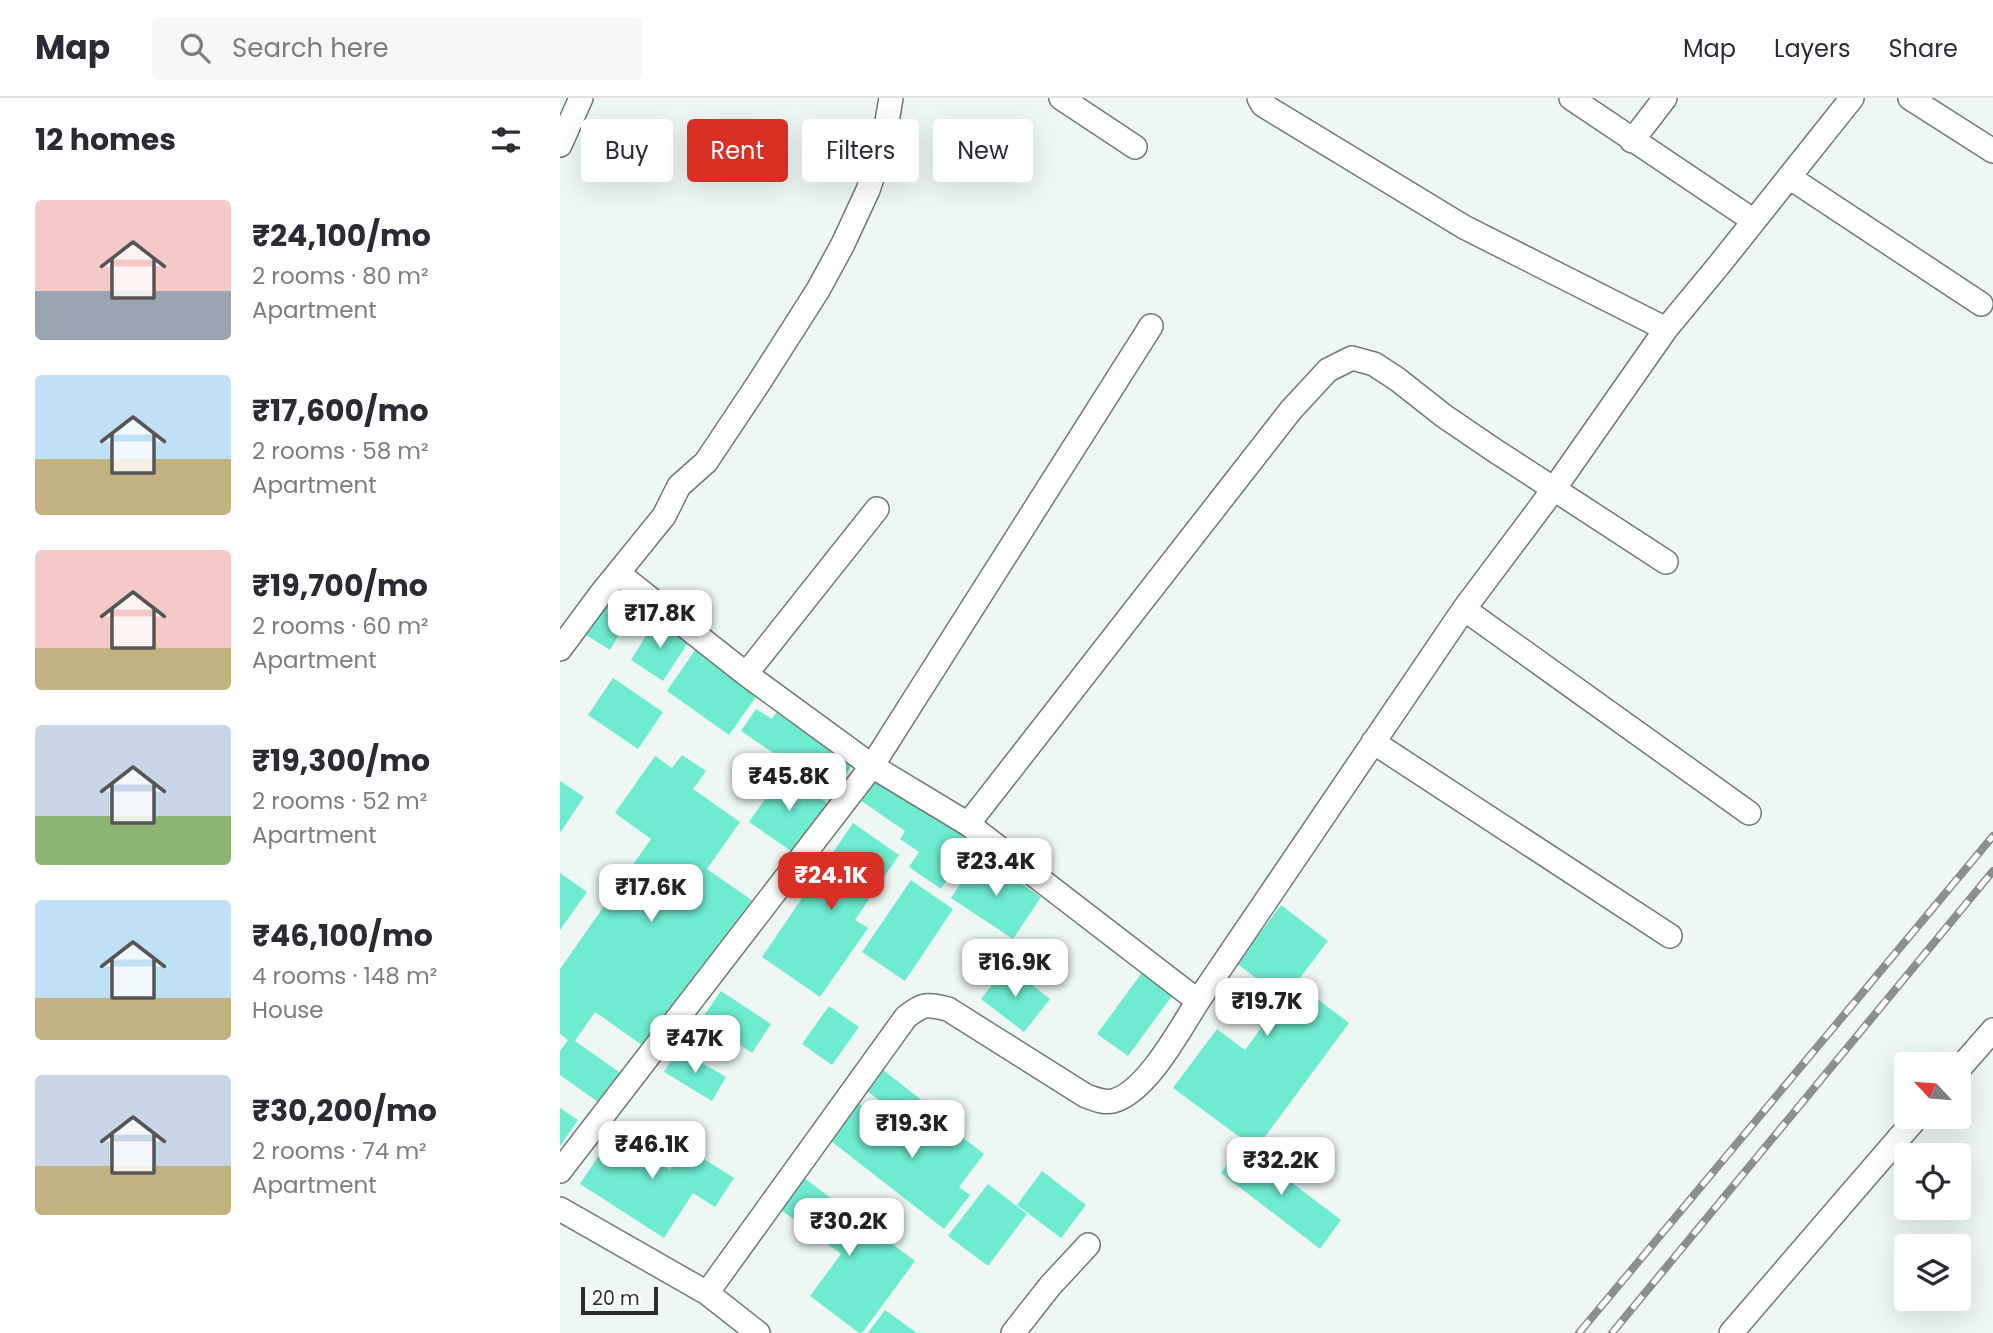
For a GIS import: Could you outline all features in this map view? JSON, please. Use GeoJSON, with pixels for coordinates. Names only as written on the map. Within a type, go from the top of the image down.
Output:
{"type":"FeatureCollection","features":[{"type":"Feature","properties":{"kind":"street"},"geometry":{"type":"LineString","coordinates":[[560,145],[581,98]]}},
{"type":"Feature","properties":{"kind":"street"},"geometry":{"type":"LineString","coordinates":[[564,636],[619,574],[664,516],[679,486],[706,463],[818,289],[844,244],[868,190],[883,145],[891,98]]}},
{"type":"Feature","properties":{"kind":"street"},"geometry":{"type":"LineString","coordinates":[[1061,98],[1135,147]]}},
{"type":"Feature","properties":{"kind":"street"},"geometry":{"type":"LineString","coordinates":[[1259,98],[1263,105],[1464,227],[1666,329]]}},
{"type":"Feature","properties":{"kind":"street"},"geometry":{"type":"LineString","coordinates":[[1571,98],[1754,221]]}},
{"type":"Feature","properties":{"kind":"street"},"geometry":{"type":"LineString","coordinates":[[1632,141],[1665,98]]}},
{"type":"Feature","properties":{"kind":"street"},"geometry":{"type":"LineString","coordinates":[[707,1293],[906,1017],[919,1007],[929,1004],[948,1009],[1086,1096],[1102,1102],[1124,1096],[1140,1084],[1170,1045],[1464,609],[1554,489],[1666,329],[1852,98]]}},
{"type":"Feature","properties":{"kind":"street"},"geometry":{"type":"LineString","coordinates":[[1910,98],[1993,151]]}},
{"type":"Feature","properties":{"kind":"street"},"geometry":{"type":"LineString","coordinates":[[1789,177],[1980,304]]}},
{"type":"Feature","properties":{"kind":"street"},"geometry":{"type":"LineString","coordinates":[[560,1171],[872,766],[1152,326]]}},
{"type":"Feature","properties":{"kind":"street"},"geometry":{"type":"LineString","coordinates":[[968,824],[1291,410],[1328,370],[1352,358],[1374,364],[1444,416],[1666,562]]}},
{"type":"Feature","properties":{"kind":"street"},"geometry":{"type":"LineString","coordinates":[[746,674],[877,509]]}},
{"type":"Feature","properties":{"kind":"street"},"geometry":{"type":"LineString","coordinates":[[619,574],[746,674],[872,766],[968,824],[1198,1001]]}},
{"type":"Feature","properties":{"kind":"street"},"geometry":{"type":"LineString","coordinates":[[1464,609],[1749,813]]}},
{"type":"Feature","properties":{"kind":"street"},"geometry":{"type":"LineString","coordinates":[[1373,743],[1670,936]]}},
{"type":"Feature","properties":{"kind":"street"},"geometry":{"type":"LineString","coordinates":[[1971,1055],[1993,1030]]}},
{"type":"Feature","properties":{"kind":"street"},"geometry":{"type":"LineString","coordinates":[[1731,1333],[1907,1129]]}},
{"type":"Feature","properties":{"kind":"street"},"geometry":{"type":"LineString","coordinates":[[560,1209],[707,1293],[758,1333]]}},
{"type":"Feature","properties":{"kind":"street"},"geometry":{"type":"LineString","coordinates":[[1013,1333],[1050,1286],[1088,1245]]}},
{"type":"Feature","properties":{"kind":"building"},"geometry":{"type":"Polygon","coordinates":[[[610,588],[637,604],[610,650],[583,633],[610,588]]]}},
{"type":"Feature","properties":{"kind":"building"},"geometry":{"type":"Polygon","coordinates":[[[656,619],[689,641],[663,681],[631,660],[656,619]]]}},
{"type":"Feature","properties":{"kind":"building"},"geometry":{"type":"Polygon","coordinates":[[[695,650],[757,695],[729,735],[667,691],[695,650]]]}},
{"type":"Feature","properties":{"kind":"building"},"geometry":{"type":"Polygon","coordinates":[[[613,678],[663,712],[638,749],[588,715],[613,678]]]}},
{"type":"Feature","properties":{"kind":"building"},"geometry":{"type":"Polygon","coordinates":[[[781,706],[857,758],[833,793],[741,731],[756,709],[772,719],[781,706]]]}},
{"type":"Feature","properties":{"kind":"building"},"geometry":{"type":"Polygon","coordinates":[[[682,755],[706,771],[693,789],[740,822],[707,869],[753,901],[649,1050],[595,1012],[575,1041],[626,1077],[605,1107],[560,1075],[560,1051],[568,1040],[560,1034],[560,969],[651,839],[615,813],[655,756],[672,768],[682,755]]]}},
{"type":"Feature","properties":{"kind":"building"},"geometry":{"type":"Polygon","coordinates":[[[784,772],[828,804],[794,853],[749,822],[784,772]]]}},
{"type":"Feature","properties":{"kind":"building"},"geometry":{"type":"Polygon","coordinates":[[[875,777],[972,842],[941,889],[909,867],[919,852],[900,839],[905,831],[860,800],[875,777]]]}},
{"type":"Feature","properties":{"kind":"building"},"geometry":{"type":"Polygon","coordinates":[[[560,781],[584,797],[560,833],[560,781]]]}},
{"type":"Feature","properties":{"kind":"building"},"geometry":{"type":"Polygon","coordinates":[[[853,823],[899,855],[855,920],[868,928],[820,997],[762,957],[853,823]]]}},
{"type":"Feature","properties":{"kind":"building"},"geometry":{"type":"Polygon","coordinates":[[[979,856],[1041,897],[1013,939],[951,898],[979,856]]]}},
{"type":"Feature","properties":{"kind":"building"},"geometry":{"type":"Polygon","coordinates":[[[560,873],[587,892],[560,930],[560,873]]]}},
{"type":"Feature","properties":{"kind":"building"},"geometry":{"type":"Polygon","coordinates":[[[911,880],[953,909],[905,981],[862,952],[911,880]]]}},
{"type":"Feature","properties":{"kind":"building"},"geometry":{"type":"Polygon","coordinates":[[[1281,905],[1328,941],[1296,983],[1349,1023],[1256,1149],[1173,1088],[1217,1029],[1245,1050],[1283,998],[1237,964],[1281,905]]]}},
{"type":"Feature","properties":{"kind":"building"},"geometry":{"type":"Polygon","coordinates":[[[1007,965],[1050,999],[1024,1032],[981,999],[1007,965]]]}},
{"type":"Feature","properties":{"kind":"building"},"geometry":{"type":"Polygon","coordinates":[[[1146,967],[1177,989],[1128,1056],[1097,1034],[1146,967]]]}},
{"type":"Feature","properties":{"kind":"building"},"geometry":{"type":"Polygon","coordinates":[[[721,991],[771,1024],[752,1053],[701,1020],[721,991]]]}},
{"type":"Feature","properties":{"kind":"building"},"geometry":{"type":"Polygon","coordinates":[[[829,1006],[859,1027],[832,1065],[802,1044],[829,1006]]]}},
{"type":"Feature","properties":{"kind":"building"},"geometry":{"type":"Polygon","coordinates":[[[678,1049],[726,1077],[712,1101],[664,1072],[678,1049]]]}},
{"type":"Feature","properties":{"kind":"building"},"geometry":{"type":"Polygon","coordinates":[[[882,1069],[924,1102],[908,1123],[866,1090],[882,1069]]]}},
{"type":"Feature","properties":{"kind":"building"},"geometry":{"type":"Polygon","coordinates":[[[856,1101],[909,1142],[932,1113],[984,1154],[959,1187],[970,1195],[944,1229],[827,1138],[856,1101]]]}},
{"type":"Feature","properties":{"kind":"building"},"geometry":{"type":"Polygon","coordinates":[[[560,1108],[578,1120],[560,1146],[560,1108]]]}},
{"type":"Feature","properties":{"kind":"building"},"geometry":{"type":"Polygon","coordinates":[[[620,1123],[651,1142],[644,1153],[670,1170],[685,1147],[734,1178],[715,1207],[693,1193],[664,1238],[580,1184],[620,1123]]]}},
{"type":"Feature","properties":{"kind":"building"},"geometry":{"type":"Polygon","coordinates":[[[1242,1145],[1341,1220],[1320,1249],[1221,1173],[1242,1145]]]}},
{"type":"Feature","properties":{"kind":"building"},"geometry":{"type":"Polygon","coordinates":[[[1042,1171],[1086,1205],[1061,1238],[1017,1205],[1042,1171]]]}},
{"type":"Feature","properties":{"kind":"building"},"geometry":{"type":"Polygon","coordinates":[[[804,1178],[915,1261],[862,1333],[810,1296],[841,1254],[781,1210],[804,1178]]]}},
{"type":"Feature","properties":{"kind":"building"},"geometry":{"type":"Polygon","coordinates":[[[988,1184],[1027,1214],[988,1266],[948,1236],[988,1184]]]}},
{"type":"Feature","properties":{"kind":"building"},"geometry":{"type":"Polygon","coordinates":[[[885,1310],[917,1333],[868,1333],[885,1310]]]}},
{"type":"Feature","properties":{"kind":"railway"},"geometry":{"type":"LineString","coordinates":[[1579,1333],[1993,836]]}},
{"type":"Feature","properties":{"kind":"railway"},"geometry":{"type":"LineString","coordinates":[[1612,1333],[1993,871]]}}]}
